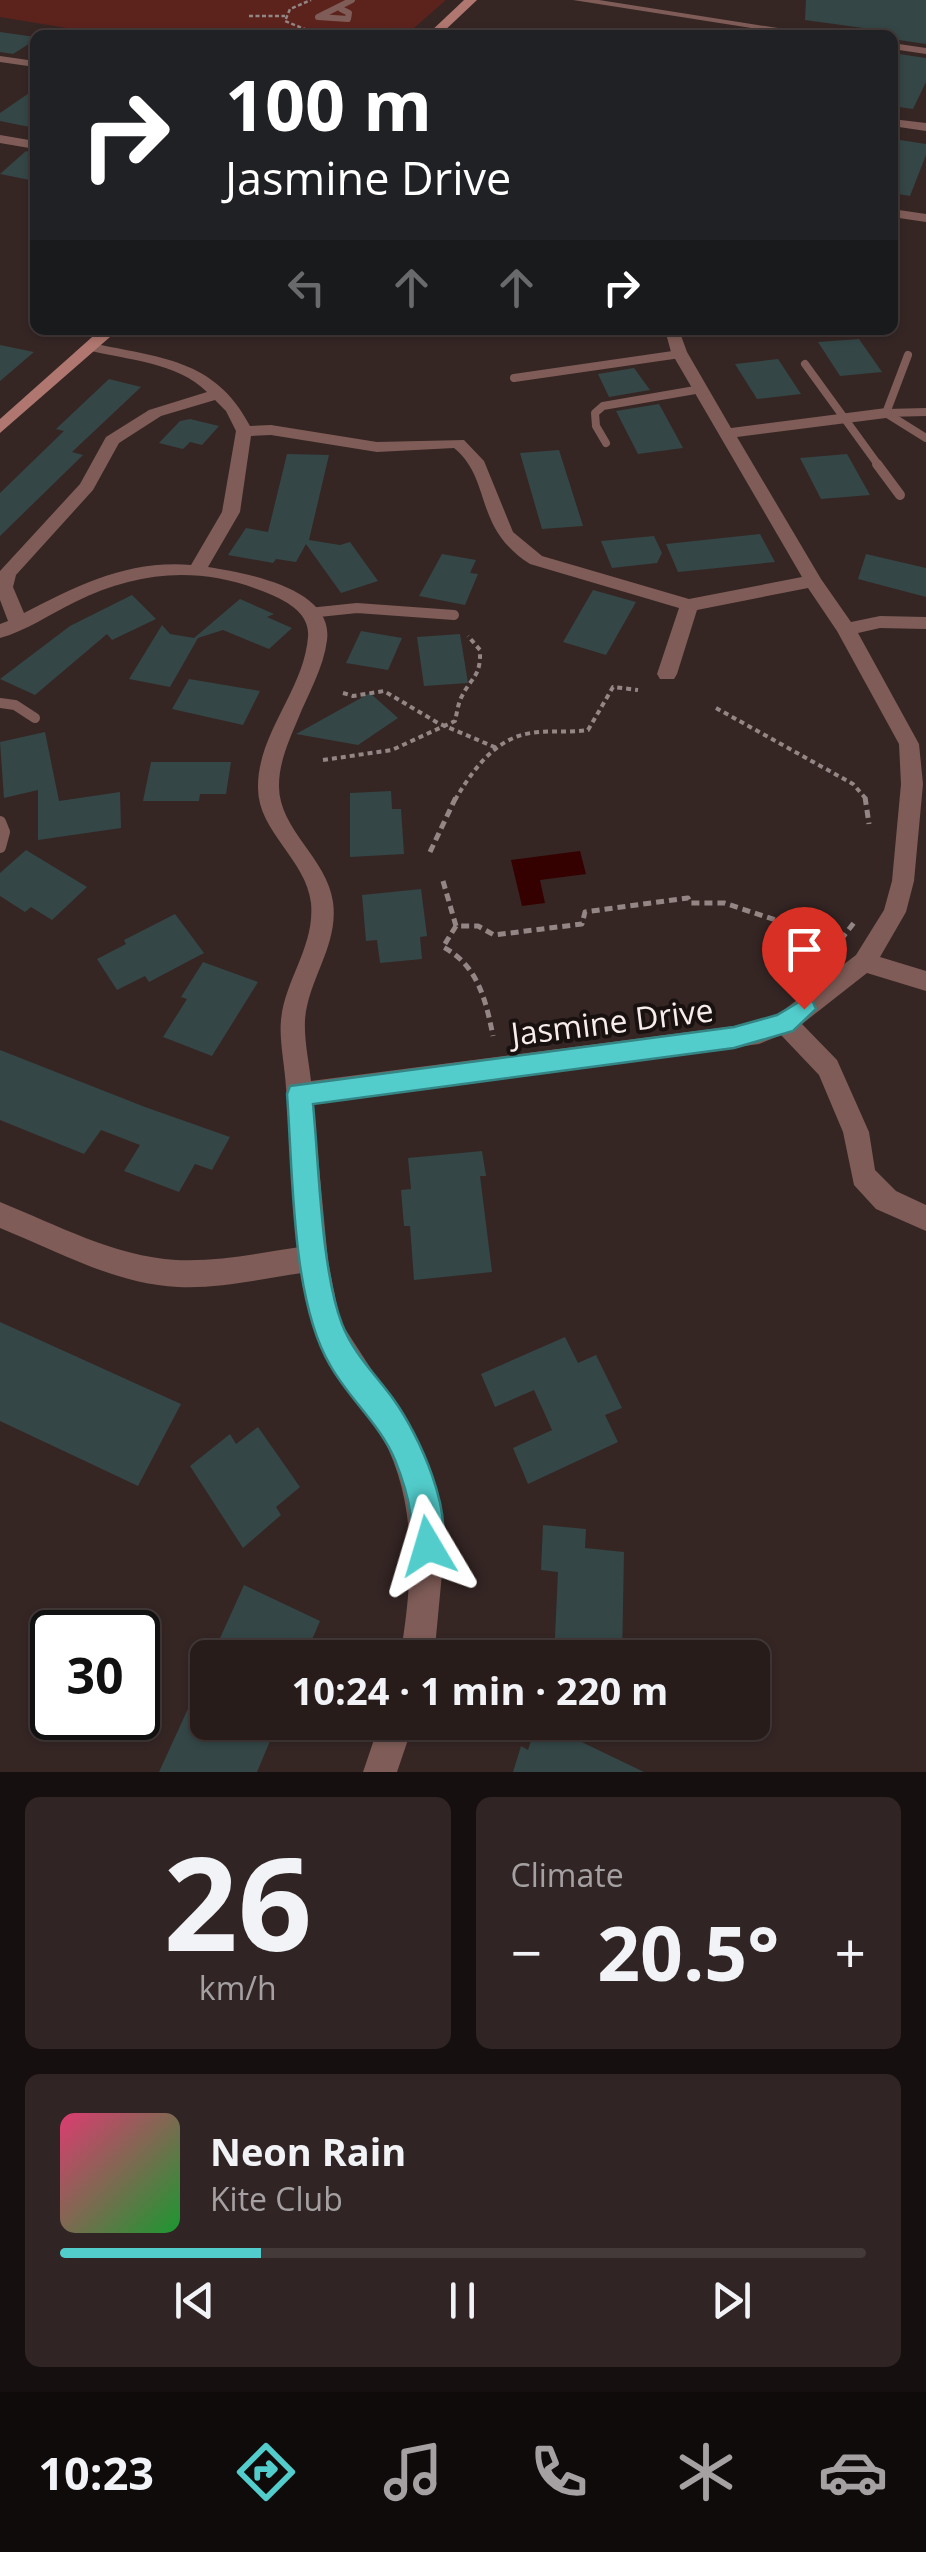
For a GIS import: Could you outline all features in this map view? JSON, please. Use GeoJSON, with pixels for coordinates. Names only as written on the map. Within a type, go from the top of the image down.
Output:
{"type":"FeatureCollection","features":[{"type":"Feature","properties":{"kind":"street"},"geometry":{"type":"LineString","coordinates":[[438,30],[471,0]]}},
{"type":"Feature","properties":{"kind":"street"},"geometry":{"type":"LineString","coordinates":[[578,0],[742,30]]}},
{"type":"Feature","properties":{"kind":"street"},"geometry":{"type":"LineString","coordinates":[[898,47],[926,50]]}},
{"type":"Feature","properties":{"kind":"street"},"geometry":{"type":"LineString","coordinates":[[0,59],[30,63]]}},
{"type":"Feature","properties":{"kind":"street"},"geometry":{"type":"LineString","coordinates":[[898,123],[926,128]]}},
{"type":"Feature","properties":{"kind":"street"},"geometry":{"type":"LineString","coordinates":[[0,139],[30,144]]}},
{"type":"Feature","properties":{"kind":"street"},"geometry":{"type":"LineString","coordinates":[[898,213],[926,218]]}},
{"type":"Feature","properties":{"kind":"street"},"geometry":{"type":"LineString","coordinates":[[0,428],[104,335]]}},
{"type":"Feature","properties":{"kind":"street","name":"Jasmine Drive"},"geometry":{"type":"LineString","coordinates":[[300,1094],[734,1038],[785,1023],[864,962],[895,912],[919,786],[909,744],[846,629],[812,581],[680,354],[674,335]]}},
{"type":"Feature","properties":{"kind":"street"},"geometry":{"type":"LineString","coordinates":[[92,346],[198,375],[232,409],[244,431],[231,512],[196,572]]}},
{"type":"Feature","properties":{"kind":"street"},"geometry":{"type":"LineString","coordinates":[[218,394],[155,413],[112,440],[88,486],[7,574],[4,587],[9,628],[129,572],[156,569],[196,572],[288,592],[310,613],[318,628],[315,653],[271,754],[268,790],[278,818],[320,887],[320,941],[303,980],[293,1019],[315,1258],[326,1320],[340,1355],[385,1413],[408,1454],[426,1511],[429,1580],[420,1640]]}},
{"type":"Feature","properties":{"kind":"street"},"geometry":{"type":"LineString","coordinates":[[728,433],[886,412]]}},
{"type":"Feature","properties":{"kind":"street"},"geometry":{"type":"LineString","coordinates":[[244,431],[271,430],[377,447],[458,443],[474,457],[503,532],[517,548],[536,560],[689,606],[812,581]]}},
{"type":"Feature","properties":{"kind":"street"},"geometry":{"type":"LineString","coordinates":[[667,674],[689,606]]}},
{"type":"Feature","properties":{"kind":"street"},"geometry":{"type":"LineString","coordinates":[[846,629],[880,622],[926,623]]}},
{"type":"Feature","properties":{"kind":"street"},"geometry":{"type":"LineString","coordinates":[[864,962],[926,982]]}},
{"type":"Feature","properties":{"kind":"street"},"geometry":{"type":"LineString","coordinates":[[785,1023],[828,1068],[856,1132],[863,1176],[886,1200],[926,1218]]}},
{"type":"Feature","properties":{"kind":"street"},"geometry":{"type":"LineString","coordinates":[[0,1215],[112,1258],[161,1272],[206,1272],[315,1258]]}},
{"type":"Feature","properties":{"kind":"street"},"geometry":{"type":"LineString","coordinates":[[380,1772],[392,1740]]}},
{"type":"Feature","properties":{"kind":"lane"},"geometry":{"type":"LineString","coordinates":[[341,9],[349,12],[348,19],[327,20],[318,16],[328,9],[341,9],[352,0]]}},
{"type":"Feature","properties":{"kind":"lane"},"geometry":{"type":"LineString","coordinates":[[514,378],[680,354]]}},
{"type":"Feature","properties":{"kind":"lane"},"geometry":{"type":"LineString","coordinates":[[886,412],[908,355]]}},
{"type":"Feature","properties":{"kind":"lane"},"geometry":{"type":"LineString","coordinates":[[805,364],[900,495]]}},
{"type":"Feature","properties":{"kind":"lane"},"geometry":{"type":"LineString","coordinates":[[606,443],[596,426],[595,413],[603,406],[701,389]]}},
{"type":"Feature","properties":{"kind":"lane"},"geometry":{"type":"LineString","coordinates":[[886,412],[926,412]]}},
{"type":"Feature","properties":{"kind":"lane"},"geometry":{"type":"LineString","coordinates":[[886,412],[926,438]]}},
{"type":"Feature","properties":{"kind":"lane"},"geometry":{"type":"LineString","coordinates":[[310,613],[357,608],[454,615]]}},
{"type":"Feature","properties":{"kind":"lane"},"geometry":{"type":"LineString","coordinates":[[0,702],[15,705],[35,718]]}},
{"type":"Feature","properties":{"kind":"lane"},"geometry":{"type":"LineString","coordinates":[[0,822],[4,832],[0,847]]}},
{"type":"Feature","properties":{"kind":"path"},"geometry":{"type":"LineString","coordinates":[[249,16],[285,16],[311,0]]}},
{"type":"Feature","properties":{"kind":"path"},"geometry":{"type":"LineString","coordinates":[[285,16],[286,21],[310,30]]}},
{"type":"Feature","properties":{"kind":"path"},"geometry":{"type":"LineString","coordinates":[[323,760],[420,742],[448,727],[455,721],[463,692],[473,686],[480,673],[480,650],[468,636]]}},
{"type":"Feature","properties":{"kind":"path"},"geometry":{"type":"LineString","coordinates":[[430,852],[451,800],[499,749],[516,736],[588,730],[614,687],[638,690]]}},
{"type":"Feature","properties":{"kind":"path"},"geometry":{"type":"LineString","coordinates":[[343,693],[353,696],[384,691],[448,727],[499,749]]}},
{"type":"Feature","properties":{"kind":"path"},"geometry":{"type":"LineString","coordinates":[[716,708],[854,784],[866,794],[871,807],[869,824]]}},
{"type":"Feature","properties":{"kind":"path"},"geometry":{"type":"LineString","coordinates":[[443,881],[456,926],[443,947],[459,952],[471,965],[493,1036]]}},
{"type":"Feature","properties":{"kind":"path"},"geometry":{"type":"LineString","coordinates":[[456,926],[478,926],[494,935],[582,924],[585,912],[688,898],[690,903],[724,903],[840,941],[856,920]]}},
{"type":"Feature","properties":{"kind":"shaded area"},"geometry":{"type":"Polygon","coordinates":[[[0,0],[446,0],[412,30],[79,30],[0,17],[0,0]]]}},
{"type":"Feature","properties":{"kind":"shaded area"},"geometry":{"type":"Polygon","coordinates":[[[580,851],[586,874],[540,880],[545,903],[522,906],[511,860],[580,851]]]}},
{"type":"Feature","properties":{"kind":"building"},"geometry":{"type":"Polygon","coordinates":[[[806,0],[926,0],[926,44],[898,40],[898,30],[805,20],[806,0]]]}},
{"type":"Feature","properties":{"kind":"building"},"geometry":{"type":"Polygon","coordinates":[[[0,32],[30,36],[30,43],[13,54],[0,52],[0,32]]]}},
{"type":"Feature","properties":{"kind":"building"},"geometry":{"type":"Polygon","coordinates":[[[898,54],[926,58],[926,82],[913,109],[898,107],[898,54]]]}},
{"type":"Feature","properties":{"kind":"building"},"geometry":{"type":"Polygon","coordinates":[[[30,92],[30,127],[0,121],[0,113],[30,92]]]}},
{"type":"Feature","properties":{"kind":"building"},"geometry":{"type":"Polygon","coordinates":[[[900,140],[926,144],[926,155],[910,196],[898,194],[900,140]]]}},
{"type":"Feature","properties":{"kind":"building"},"geometry":{"type":"Polygon","coordinates":[[[26,151],[30,152],[30,180],[0,174],[26,151]]]}},
{"type":"Feature","properties":{"kind":"building"},"geometry":{"type":"Polygon","coordinates":[[[859,339],[882,372],[840,376],[818,342],[859,339]]]}},
{"type":"Feature","properties":{"kind":"building"},"geometry":{"type":"Polygon","coordinates":[[[0,345],[34,352],[0,381],[0,345]]]}},
{"type":"Feature","properties":{"kind":"building"},"geometry":{"type":"Polygon","coordinates":[[[778,359],[801,394],[757,399],[735,364],[778,359]]]}},
{"type":"Feature","properties":{"kind":"building"},"geometry":{"type":"Polygon","coordinates":[[[634,368],[650,390],[609,397],[598,374],[634,368]]]}},
{"type":"Feature","properties":{"kind":"building"},"geometry":{"type":"Polygon","coordinates":[[[109,379],[141,387],[72,452],[83,455],[0,536],[0,493],[64,431],[56,429],[109,379]]]}},
{"type":"Feature","properties":{"kind":"building"},"geometry":{"type":"Polygon","coordinates":[[[659,404],[683,448],[638,454],[616,411],[659,404]]]}},
{"type":"Feature","properties":{"kind":"building"},"geometry":{"type":"Polygon","coordinates":[[[190,419],[219,426],[202,445],[190,442],[183,449],[159,443],[180,421],[190,419]]]}},
{"type":"Feature","properties":{"kind":"building"},"geometry":{"type":"Polygon","coordinates":[[[559,450],[583,526],[542,529],[520,453],[559,450]]]}},
{"type":"Feature","properties":{"kind":"building"},"geometry":{"type":"Polygon","coordinates":[[[287,454],[329,455],[309,540],[340,545],[350,542],[378,581],[341,593],[306,544],[296,562],[276,559],[273,563],[228,555],[246,528],[268,532],[287,454]]]}},
{"type":"Feature","properties":{"kind":"building"},"geometry":{"type":"Polygon","coordinates":[[[847,454],[870,495],[821,499],[800,458],[847,454]]]}},
{"type":"Feature","properties":{"kind":"building"},"geometry":{"type":"Polygon","coordinates":[[[760,534],[775,562],[678,572],[666,544],[760,534]]]}},
{"type":"Feature","properties":{"kind":"building"},"geometry":{"type":"Polygon","coordinates":[[[654,536],[662,553],[657,563],[612,568],[601,541],[654,536]]]}},
{"type":"Feature","properties":{"kind":"building"},"geometry":{"type":"Polygon","coordinates":[[[442,554],[476,560],[470,573],[478,574],[465,605],[419,596],[442,554]]]}},
{"type":"Feature","properties":{"kind":"building"},"geometry":{"type":"Polygon","coordinates":[[[866,554],[926,568],[926,597],[858,579],[866,554]]]}},
{"type":"Feature","properties":{"kind":"building"},"geometry":{"type":"Polygon","coordinates":[[[593,590],[636,602],[606,655],[563,642],[593,590]]]}},
{"type":"Feature","properties":{"kind":"building"},"geometry":{"type":"Polygon","coordinates":[[[132,595],[156,619],[112,640],[107,634],[35,695],[0,679],[70,626],[132,595]]]}},
{"type":"Feature","properties":{"kind":"building"},"geometry":{"type":"Polygon","coordinates":[[[240,599],[274,614],[267,617],[292,628],[269,649],[223,630],[198,638],[170,687],[129,679],[162,625],[170,634],[194,638],[240,599]]]}},
{"type":"Feature","properties":{"kind":"building"},"geometry":{"type":"Polygon","coordinates":[[[361,631],[402,638],[388,670],[346,663],[361,631]]]}},
{"type":"Feature","properties":{"kind":"building"},"geometry":{"type":"Polygon","coordinates":[[[460,634],[468,683],[424,686],[417,637],[460,634]]]}},
{"type":"Feature","properties":{"kind":"building"},"geometry":{"type":"Polygon","coordinates":[[[189,679],[260,691],[243,725],[172,709],[189,679]]]}},
{"type":"Feature","properties":{"kind":"building"},"geometry":{"type":"Polygon","coordinates":[[[370,693],[398,718],[358,745],[296,734],[370,693]]]}},
{"type":"Feature","properties":{"kind":"building"},"geometry":{"type":"Polygon","coordinates":[[[45,732],[59,801],[120,792],[121,828],[38,840],[38,790],[4,798],[0,742],[45,732]]]}},
{"type":"Feature","properties":{"kind":"building"},"geometry":{"type":"Polygon","coordinates":[[[151,762],[231,762],[226,794],[200,794],[199,801],[143,801],[151,762]]]}},
{"type":"Feature","properties":{"kind":"building"},"geometry":{"type":"Polygon","coordinates":[[[391,791],[392,809],[401,809],[404,854],[350,857],[350,793],[391,791]]]}},
{"type":"Feature","properties":{"kind":"building"},"geometry":{"type":"Polygon","coordinates":[[[26,850],[87,887],[52,920],[31,907],[25,912],[0,896],[0,873],[26,850]]]}},
{"type":"Feature","properties":{"kind":"building"},"geometry":{"type":"Polygon","coordinates":[[[421,889],[427,936],[420,937],[422,959],[380,963],[377,940],[366,941],[362,895],[421,889]]]}},
{"type":"Feature","properties":{"kind":"building"},"geometry":{"type":"Polygon","coordinates":[[[175,914],[204,953],[149,982],[145,976],[117,990],[97,959],[175,914]]]}},
{"type":"Feature","properties":{"kind":"building"},"geometry":{"type":"Polygon","coordinates":[[[203,962],[258,982],[212,1056],[163,1037],[187,999],[181,997],[203,962]]]}},
{"type":"Feature","properties":{"kind":"building"},"geometry":{"type":"Polygon","coordinates":[[[0,1050],[230,1137],[212,1170],[195,1164],[179,1192],[124,1171],[140,1145],[101,1130],[84,1154],[0,1120],[0,1050]]]}},
{"type":"Feature","properties":{"kind":"building"},"geometry":{"type":"Polygon","coordinates":[[[482,1151],[486,1176],[480,1176],[492,1272],[414,1280],[410,1226],[404,1226],[401,1190],[411,1189],[408,1158],[482,1151]]]}},
{"type":"Feature","properties":{"kind":"building"},"geometry":{"type":"Polygon","coordinates":[[[0,1322],[181,1404],[138,1486],[0,1421],[0,1322]]]}},
{"type":"Feature","properties":{"kind":"building"},"geometry":{"type":"Polygon","coordinates":[[[565,1337],[578,1363],[596,1355],[622,1408],[605,1415],[618,1442],[528,1484],[513,1448],[552,1430],[534,1390],[495,1407],[481,1374],[565,1337]]]}},
{"type":"Feature","properties":{"kind":"building"},"geometry":{"type":"Polygon","coordinates":[[[258,1427],[300,1487],[276,1507],[281,1515],[243,1548],[190,1466],[230,1434],[236,1444],[258,1427]]]}},
{"type":"Feature","properties":{"kind":"building"},"geometry":{"type":"Polygon","coordinates":[[[543,1525],[586,1529],[585,1548],[624,1552],[622,1640],[555,1640],[558,1572],[541,1570],[543,1525]]]}},
{"type":"Feature","properties":{"kind":"building"},"geometry":{"type":"Polygon","coordinates":[[[244,1585],[320,1621],[312,1640],[219,1640],[244,1585]]]}},
{"type":"Feature","properties":{"kind":"building"},"geometry":{"type":"Polygon","coordinates":[[[190,1704],[190,1740],[270,1740],[257,1772],[159,1772],[190,1704]]]}},
{"type":"Feature","properties":{"kind":"building"},"geometry":{"type":"Polygon","coordinates":[[[531,1740],[577,1740],[644,1772],[513,1772],[521,1746],[528,1750],[531,1740]]]}},
{"type":"Feature","properties":{"kind":"route"},"geometry":{"type":"LineString","coordinates":[[428,1546],[426,1511],[408,1454],[385,1413],[340,1355],[326,1320],[315,1258],[300,1094],[734,1038],[785,1023],[804,1009]]}}]}
